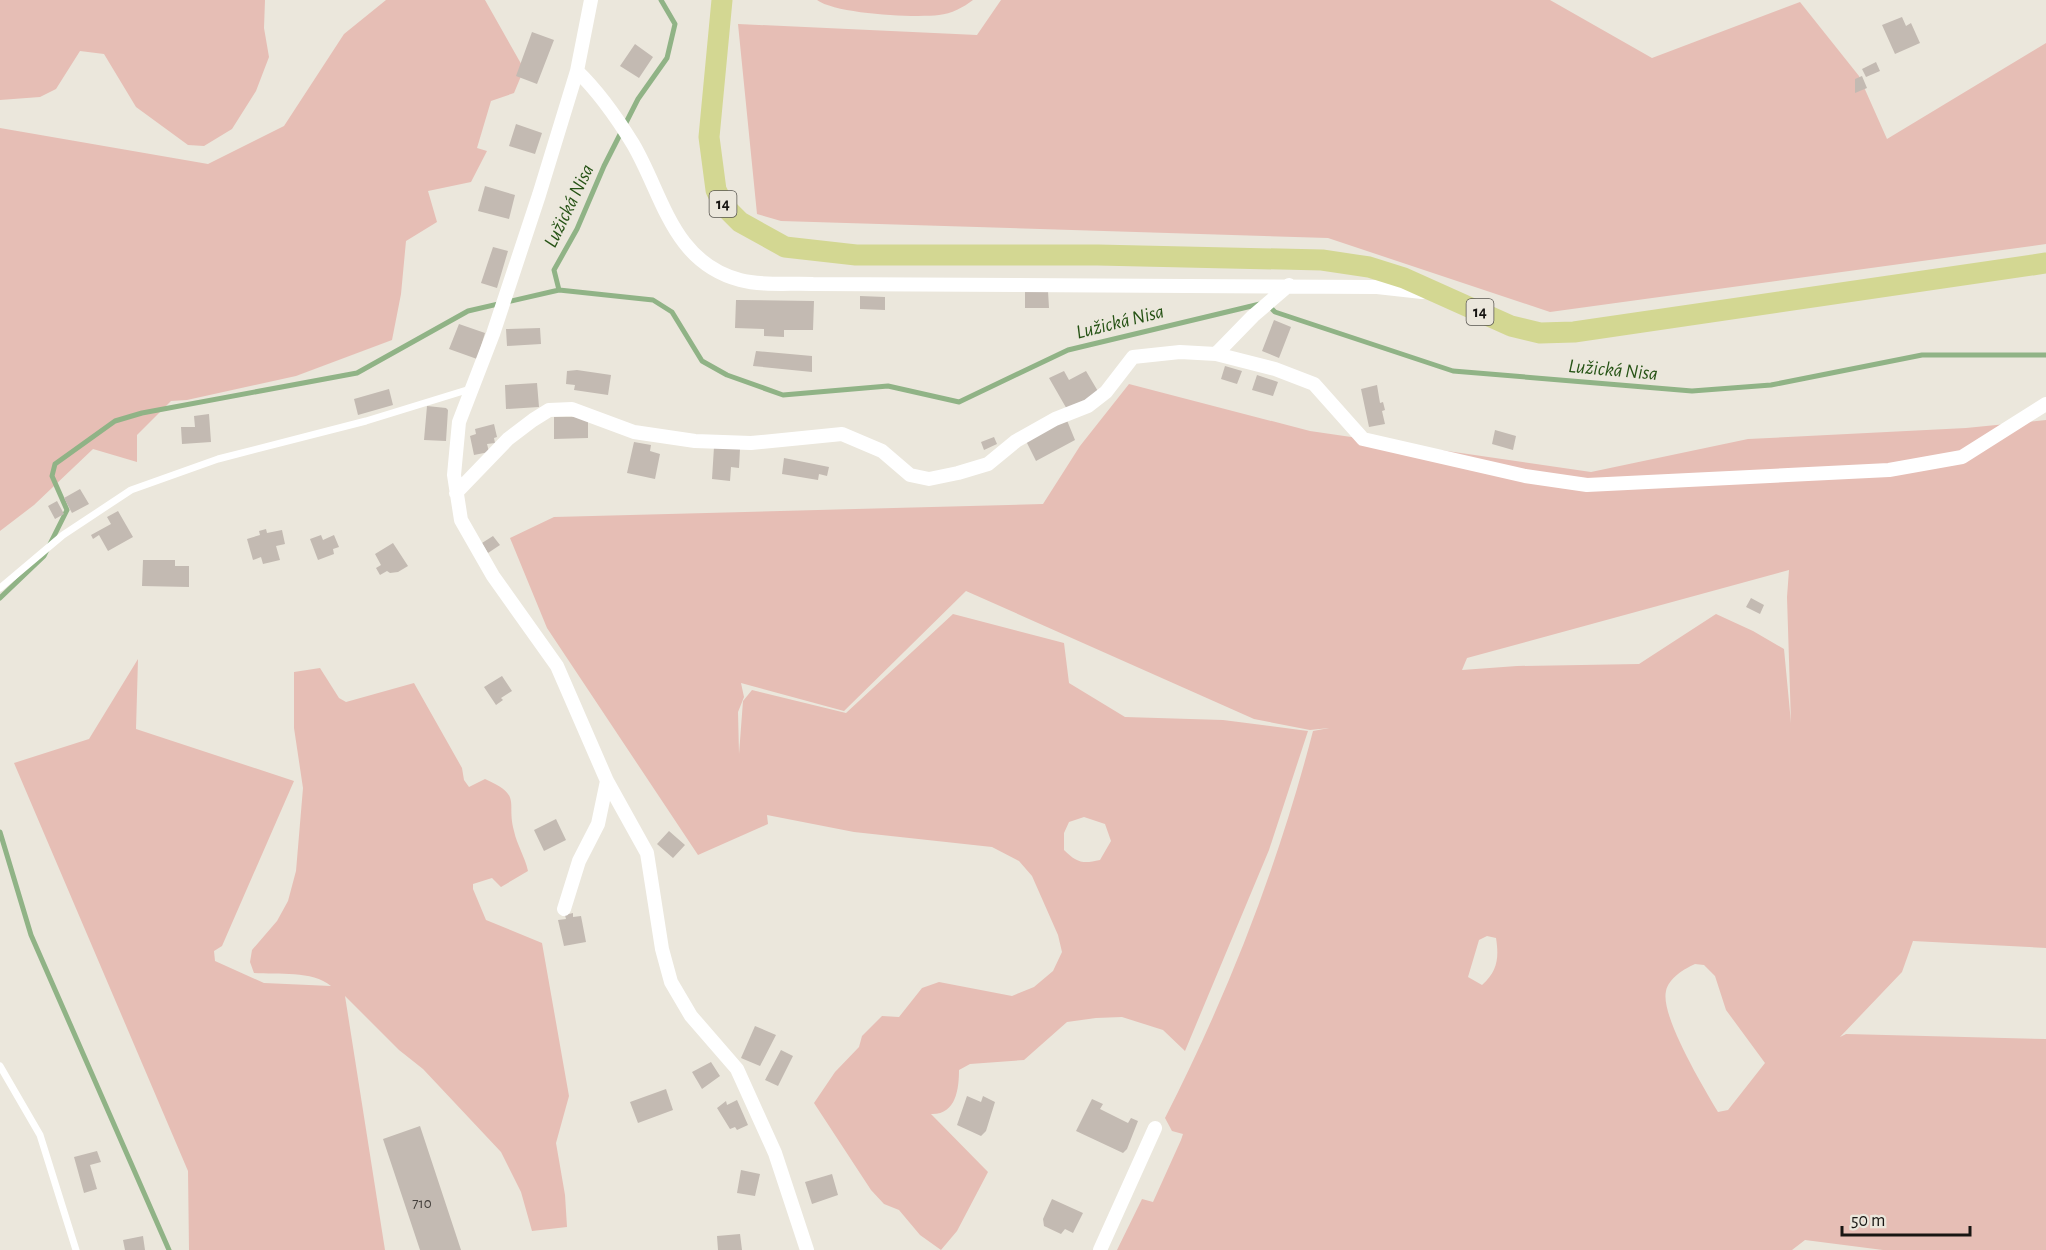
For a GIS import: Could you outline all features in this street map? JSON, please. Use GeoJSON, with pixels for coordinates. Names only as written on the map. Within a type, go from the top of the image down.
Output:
{"type":"FeatureCollection","features":[{"type":"Feature","properties":{"kind":"main road","name":"14"},"geometry":{"type":"LineString","coordinates":[[722,0],[709,137],[716,190],[724,206],[740,222],[785,247],[856,255],[1098,255],[1322,260],[1369,267],[1404,278],[1511,326],[1540,333],[1574,332],[2046,263]]}},
{"type":"Feature","properties":{"kind":"street"},"geometry":{"type":"LineString","coordinates":[[591,0],[577,71],[493,334],[459,422],[454,475],[460,520],[493,576],[557,666],[607,781],[646,853],[662,949],[671,982],[690,1016],[737,1069],[775,1153],[807,1250]]}},
{"type":"Feature","properties":{"kind":"street"},"geometry":{"type":"LineString","coordinates":[[577,71],[594,88],[634,146],[665,215],[672,224],[702,262],[712,269],[741,280],[813,284],[1377,286],[1440,294]]}},
{"type":"Feature","properties":{"kind":"street"},"geometry":{"type":"LineString","coordinates":[[1216,354],[1253,316],[1289,285]]}},
{"type":"Feature","properties":{"kind":"street"},"geometry":{"type":"LineString","coordinates":[[456,493],[508,439],[533,420],[549,410],[572,409],[634,432],[696,441],[751,443],[842,434],[882,451],[910,475],[929,479],[988,464],[1016,441],[1055,419],[1088,406],[1106,392],[1133,357],[1180,352],[1216,354],[1275,369],[1314,384],[1363,439],[1525,476],[1587,484],[1889,470],[1962,457],[2046,404]]}},
{"type":"Feature","properties":{"kind":"street"},"geometry":{"type":"LineString","coordinates":[[564,909],[579,861],[598,824],[607,781]]}},
{"type":"Feature","properties":{"kind":"street"},"geometry":{"type":"LineString","coordinates":[[1100,1250],[1155,1128]]}},
{"type":"Feature","properties":{"kind":"lane"},"geometry":{"type":"LineString","coordinates":[[0,588],[63,535],[132,490],[218,459],[366,421],[470,389]]}},
{"type":"Feature","properties":{"kind":"lane"},"geometry":{"type":"LineString","coordinates":[[0,1066],[40,1135],[76,1250]]}},
{"type":"Feature","properties":{"kind":"shaded area"},"geometry":{"type":"Polygon","coordinates":[[[0,0],[265,0],[264,28],[269,57],[256,91],[232,129],[204,146],[188,145],[136,107],[104,54],[80,51],[56,89],[40,97],[0,100],[0,0]]]}},
{"type":"Feature","properties":{"kind":"shaded area"},"geometry":{"type":"Polygon","coordinates":[[[386,0],[485,0],[524,69],[514,93],[491,101],[477,148],[487,151],[471,182],[428,191],[437,222],[406,241],[401,294],[392,340],[296,376],[187,400],[171,401],[137,435],[137,462],[93,449],[34,505],[0,531],[0,128],[208,164],[284,126],[344,34],[386,0]]]}},
{"type":"Feature","properties":{"kind":"shaded area"},"geometry":{"type":"Polygon","coordinates":[[[817,0],[973,0],[948,13],[912,16],[857,12],[827,5],[817,0]]]}},
{"type":"Feature","properties":{"kind":"shaded area"},"geometry":{"type":"Polygon","coordinates":[[[1001,0],[1550,0],[1652,58],[1800,2],[1859,76],[1887,139],[2046,43],[2046,244],[1550,312],[1328,238],[781,221],[757,214],[738,24],[977,35],[1001,0]]]}},
{"type":"Feature","properties":{"kind":"shaded area"},"geometry":{"type":"Polygon","coordinates":[[[1129,384],[1310,431],[1591,472],[1748,439],[1966,428],[2046,420],[2046,948],[1913,941],[1902,972],[1840,1037],[1846,1034],[2046,1039],[2046,1250],[1883,1250],[1805,1240],[1792,1250],[1117,1250],[1142,1199],[1153,1202],[1181,1140],[1183,1134],[1172,1131],[1165,1118],[1210,1024],[1249,929],[1284,831],[1313,731],[1329,728],[1310,730],[1254,719],[966,591],[844,711],[741,683],[744,697],[738,712],[739,754],[743,701],[752,690],[846,713],[953,614],[1064,643],[1069,683],[1125,717],[1223,720],[1308,731],[1269,850],[1185,1051],[1163,1030],[1122,1017],[1096,1018],[1067,1022],[1024,1060],[970,1064],[959,1070],[957,1093],[951,1106],[939,1113],[931,1114],[988,1172],[957,1231],[941,1250],[920,1235],[899,1210],[884,1204],[871,1190],[814,1103],[835,1072],[859,1047],[862,1036],[882,1016],[899,1017],[922,988],[939,982],[1012,996],[1034,987],[1053,971],[1062,952],[1058,935],[1032,876],[1019,861],[992,847],[854,832],[767,815],[768,824],[698,855],[547,628],[510,538],[554,517],[1043,504],[1080,446],[1129,384]],[[1789,570],[1467,658],[1462,670],[1517,666],[1639,664],[1716,614],[1753,631],[1784,649],[1791,723],[1787,597],[1789,570]],[[1084,817],[1069,822],[1064,833],[1064,850],[1080,861],[1100,860],[1111,841],[1105,824],[1084,817]],[[1487,936],[1479,940],[1468,977],[1482,985],[1494,969],[1497,945],[1496,938],[1487,936]],[[1695,964],[1678,974],[1670,982],[1666,991],[1666,1002],[1676,1034],[1718,1112],[1728,1110],[1765,1063],[1726,1010],[1715,976],[1704,965],[1695,964]]]}},
{"type":"Feature","properties":{"kind":"shaded area"},"geometry":{"type":"Polygon","coordinates":[[[138,659],[136,729],[294,781],[222,946],[214,951],[215,961],[264,983],[331,986],[305,975],[254,973],[250,962],[252,950],[277,921],[288,901],[296,871],[303,788],[294,728],[294,672],[320,668],[339,698],[346,702],[414,683],[462,768],[464,780],[469,787],[485,779],[509,795],[514,831],[528,871],[501,887],[492,878],[473,884],[473,889],[486,920],[542,943],[569,1096],[556,1143],[565,1195],[567,1227],[532,1231],[521,1192],[501,1152],[423,1069],[399,1050],[345,996],[385,1250],[189,1250],[188,1171],[14,763],[89,739],[138,659]]]}},
{"type":"Feature","properties":{"kind":"building"},"geometry":{"type":"Polygon","coordinates":[[[1902,17],[1906,26],[1911,23],[1920,43],[1895,54],[1882,25],[1902,17]]]}},
{"type":"Feature","properties":{"kind":"building"},"geometry":{"type":"Polygon","coordinates":[[[532,32],[554,40],[537,84],[516,76],[532,32]]]}},
{"type":"Feature","properties":{"kind":"building"},"geometry":{"type":"Polygon","coordinates":[[[635,44],[653,57],[639,78],[620,66],[635,44]]]}},
{"type":"Feature","properties":{"kind":"building"},"geometry":{"type":"Polygon","coordinates":[[[1876,62],[1880,71],[1866,77],[1862,69],[1876,62]]]}},
{"type":"Feature","properties":{"kind":"building"},"geometry":{"type":"Polygon","coordinates":[[[1862,76],[1867,88],[1855,93],[1855,79],[1862,76]]]}},
{"type":"Feature","properties":{"kind":"building"},"geometry":{"type":"Polygon","coordinates":[[[516,124],[542,133],[535,154],[509,146],[516,124]]]}},
{"type":"Feature","properties":{"kind":"building"},"geometry":{"type":"Polygon","coordinates":[[[485,186],[515,195],[509,219],[478,211],[485,186]]]}},
{"type":"Feature","properties":{"kind":"building"},"geometry":{"type":"Polygon","coordinates":[[[493,247],[508,251],[497,288],[481,283],[493,247]]]}},
{"type":"Feature","properties":{"kind":"building"},"geometry":{"type":"Polygon","coordinates":[[[1025,291],[1048,291],[1049,308],[1025,308],[1025,291]]]}},
{"type":"Feature","properties":{"kind":"building"},"geometry":{"type":"Polygon","coordinates":[[[860,296],[885,297],[885,310],[860,309],[860,296]]]}},
{"type":"Feature","properties":{"kind":"building"},"geometry":{"type":"Polygon","coordinates":[[[736,300],[814,301],[813,330],[784,330],[784,337],[764,336],[764,329],[735,328],[736,300]]]}},
{"type":"Feature","properties":{"kind":"building"},"geometry":{"type":"Polygon","coordinates":[[[1274,320],[1291,327],[1279,358],[1262,351],[1274,320]]]}},
{"type":"Feature","properties":{"kind":"building"},"geometry":{"type":"Polygon","coordinates":[[[459,324],[485,333],[477,359],[449,349],[459,324]]]}},
{"type":"Feature","properties":{"kind":"building"},"geometry":{"type":"Polygon","coordinates":[[[540,328],[541,344],[507,346],[506,329],[540,328]]]}},
{"type":"Feature","properties":{"kind":"building"},"geometry":{"type":"Polygon","coordinates":[[[756,351],[812,356],[812,372],[753,366],[756,351]]]}},
{"type":"Feature","properties":{"kind":"building"},"geometry":{"type":"Polygon","coordinates":[[[1225,366],[1242,371],[1237,384],[1221,379],[1225,366]]]}},
{"type":"Feature","properties":{"kind":"building"},"geometry":{"type":"Polygon","coordinates":[[[577,370],[611,375],[608,395],[574,390],[575,385],[566,384],[567,371],[577,370]]]}},
{"type":"Feature","properties":{"kind":"building"},"geometry":{"type":"Polygon","coordinates":[[[1064,371],[1069,380],[1086,371],[1099,393],[1068,411],[1049,378],[1064,371]]]}},
{"type":"Feature","properties":{"kind":"building"},"geometry":{"type":"Polygon","coordinates":[[[1257,375],[1278,382],[1273,396],[1252,390],[1257,375]]]}},
{"type":"Feature","properties":{"kind":"building"},"geometry":{"type":"Polygon","coordinates":[[[537,383],[539,407],[506,409],[505,385],[537,383]]]}},
{"type":"Feature","properties":{"kind":"building"},"geometry":{"type":"Polygon","coordinates":[[[1377,385],[1380,403],[1383,402],[1385,410],[1382,411],[1385,424],[1369,427],[1361,389],[1377,385]]]}},
{"type":"Feature","properties":{"kind":"building"},"geometry":{"type":"Polygon","coordinates":[[[389,389],[393,405],[358,415],[354,399],[389,389]]]}},
{"type":"Feature","properties":{"kind":"building"},"geometry":{"type":"Polygon","coordinates":[[[427,406],[448,410],[446,441],[424,440],[427,406]]]}},
{"type":"Feature","properties":{"kind":"building"},"geometry":{"type":"Polygon","coordinates":[[[209,414],[211,442],[182,444],[181,427],[195,427],[194,416],[209,414]]]}},
{"type":"Feature","properties":{"kind":"building"},"geometry":{"type":"Polygon","coordinates":[[[554,417],[588,417],[588,438],[554,439],[554,417]]]}},
{"type":"Feature","properties":{"kind":"building"},"geometry":{"type":"Polygon","coordinates":[[[1066,418],[1075,440],[1036,461],[1025,439],[1066,418]]]}},
{"type":"Feature","properties":{"kind":"building"},"geometry":{"type":"Polygon","coordinates":[[[494,424],[497,437],[494,438],[495,443],[487,444],[489,452],[474,455],[470,436],[476,434],[475,429],[494,424]]]}},
{"type":"Feature","properties":{"kind":"building"},"geometry":{"type":"Polygon","coordinates":[[[1495,430],[1516,436],[1513,450],[1492,444],[1495,430]]]}},
{"type":"Feature","properties":{"kind":"building"},"geometry":{"type":"Polygon","coordinates":[[[994,437],[997,444],[984,450],[981,442],[994,437]]]}},
{"type":"Feature","properties":{"kind":"building"},"geometry":{"type":"Polygon","coordinates":[[[634,442],[651,445],[650,451],[660,454],[655,479],[627,473],[634,442]]]}},
{"type":"Feature","properties":{"kind":"building"},"geometry":{"type":"Polygon","coordinates":[[[714,447],[740,449],[739,468],[731,467],[730,481],[712,479],[714,447]]]}},
{"type":"Feature","properties":{"kind":"building"},"geometry":{"type":"Polygon","coordinates":[[[784,458],[829,467],[827,476],[819,474],[818,480],[782,474],[784,458]]]}},
{"type":"Feature","properties":{"kind":"building"},"geometry":{"type":"Polygon","coordinates":[[[80,489],[89,504],[72,513],[64,498],[80,489]]]}},
{"type":"Feature","properties":{"kind":"building"},"geometry":{"type":"Polygon","coordinates":[[[57,501],[64,514],[55,519],[48,506],[57,501]]]}},
{"type":"Feature","properties":{"kind":"building"},"geometry":{"type":"Polygon","coordinates":[[[118,511],[133,537],[108,551],[99,535],[93,539],[91,535],[111,524],[107,517],[118,511]]]}},
{"type":"Feature","properties":{"kind":"building"},"geometry":{"type":"Polygon","coordinates":[[[266,529],[267,533],[282,530],[285,544],[276,546],[280,560],[263,564],[261,557],[253,560],[247,539],[260,535],[259,531],[266,529]]]}},
{"type":"Feature","properties":{"kind":"building"},"geometry":{"type":"Polygon","coordinates":[[[321,535],[323,540],[334,535],[339,547],[333,549],[334,554],[318,560],[310,539],[321,535]]]}},
{"type":"Feature","properties":{"kind":"building"},"geometry":{"type":"Polygon","coordinates":[[[493,536],[500,545],[488,553],[482,543],[493,536]]]}},
{"type":"Feature","properties":{"kind":"building"},"geometry":{"type":"Polygon","coordinates":[[[393,543],[408,566],[398,572],[387,571],[380,575],[376,568],[381,565],[375,554],[393,543]]]}},
{"type":"Feature","properties":{"kind":"building"},"geometry":{"type":"Polygon","coordinates":[[[143,560],[175,560],[175,566],[189,566],[189,587],[142,586],[143,560]]]}},
{"type":"Feature","properties":{"kind":"building"},"geometry":{"type":"Polygon","coordinates":[[[1751,598],[1764,605],[1760,614],[1746,607],[1751,598]]]}},
{"type":"Feature","properties":{"kind":"building"},"geometry":{"type":"Polygon","coordinates":[[[502,676],[512,691],[501,698],[503,700],[496,705],[484,687],[502,676]]]}},
{"type":"Feature","properties":{"kind":"building"},"geometry":{"type":"Polygon","coordinates":[[[556,819],[566,840],[544,851],[534,830],[556,819]]]}},
{"type":"Feature","properties":{"kind":"building"},"geometry":{"type":"Polygon","coordinates":[[[669,831],[685,845],[673,858],[657,844],[669,831]]]}},
{"type":"Feature","properties":{"kind":"building"},"geometry":{"type":"Polygon","coordinates":[[[573,913],[573,917],[581,916],[586,942],[564,946],[558,920],[566,919],[565,915],[573,913]]]}},
{"type":"Feature","properties":{"kind":"building"},"geometry":{"type":"Polygon","coordinates":[[[755,1026],[776,1035],[760,1066],[741,1058],[755,1026]]]}},
{"type":"Feature","properties":{"kind":"building"},"geometry":{"type":"Polygon","coordinates":[[[781,1050],[793,1056],[778,1086],[765,1080],[781,1050]]]}},
{"type":"Feature","properties":{"kind":"building"},"geometry":{"type":"Polygon","coordinates":[[[711,1062],[720,1076],[702,1089],[692,1072],[711,1062]]]}},
{"type":"Feature","properties":{"kind":"building"},"geometry":{"type":"Polygon","coordinates":[[[666,1089],[673,1110],[638,1123],[630,1102],[666,1089]]]}},
{"type":"Feature","properties":{"kind":"building"},"geometry":{"type":"Polygon","coordinates":[[[967,1096],[981,1102],[983,1096],[995,1102],[986,1131],[981,1136],[957,1125],[967,1096]]]}},
{"type":"Feature","properties":{"kind":"building"},"geometry":{"type":"Polygon","coordinates":[[[1092,1099],[1103,1104],[1100,1109],[1128,1123],[1131,1118],[1138,1121],[1127,1149],[1123,1153],[1076,1131],[1092,1099]]]}},
{"type":"Feature","properties":{"kind":"building"},"geometry":{"type":"Polygon","coordinates":[[[737,1100],[748,1125],[737,1130],[735,1127],[730,1129],[717,1108],[726,1101],[727,1105],[737,1100]]]}},
{"type":"Feature","properties":{"kind":"building"},"geometry":{"type":"Polygon","coordinates":[[[420,1126],[461,1250],[420,1250],[383,1139],[420,1126]]]}},
{"type":"Feature","properties":{"kind":"building"},"geometry":{"type":"Polygon","coordinates":[[[97,1151],[101,1162],[90,1165],[97,1189],[84,1193],[74,1157],[97,1151]]]}},
{"type":"Feature","properties":{"kind":"building"},"geometry":{"type":"Polygon","coordinates":[[[741,1170],[760,1174],[755,1196],[737,1193],[741,1170]]]}},
{"type":"Feature","properties":{"kind":"building"},"geometry":{"type":"Polygon","coordinates":[[[832,1174],[838,1195],[812,1204],[805,1182],[832,1174]]]}},
{"type":"Feature","properties":{"kind":"building"},"geometry":{"type":"Polygon","coordinates":[[[1052,1199],[1083,1213],[1073,1233],[1065,1229],[1061,1234],[1044,1226],[1043,1219],[1052,1199]]]}},
{"type":"Feature","properties":{"kind":"building"},"geometry":{"type":"Polygon","coordinates":[[[740,1234],[742,1250],[718,1250],[717,1236],[740,1234]]]}},
{"type":"Feature","properties":{"kind":"building"},"geometry":{"type":"Polygon","coordinates":[[[143,1236],[145,1250],[125,1250],[123,1240],[143,1236]]]}},
{"type":"Feature","properties":{"kind":"waterway","name":"Lužická Nisa"},"geometry":{"type":"LineString","coordinates":[[661,0],[675,24],[667,58],[638,99],[604,166],[577,229],[554,270],[559,290],[653,300],[672,312],[702,361],[727,375],[783,395],[888,386],[959,402],[1068,350],[1260,304],[1269,306],[1275,312],[1453,371],[1692,391],[1771,385],[1922,355],[2046,355]]}},
{"type":"Feature","properties":{"kind":"waterway"},"geometry":{"type":"LineString","coordinates":[[0,598],[44,556],[67,510],[52,476],[55,464],[115,421],[142,413],[357,373],[468,311],[559,290]]}},
{"type":"Feature","properties":{"kind":"waterway"},"geometry":{"type":"LineString","coordinates":[[0,832],[31,935],[169,1250]]}}]}
